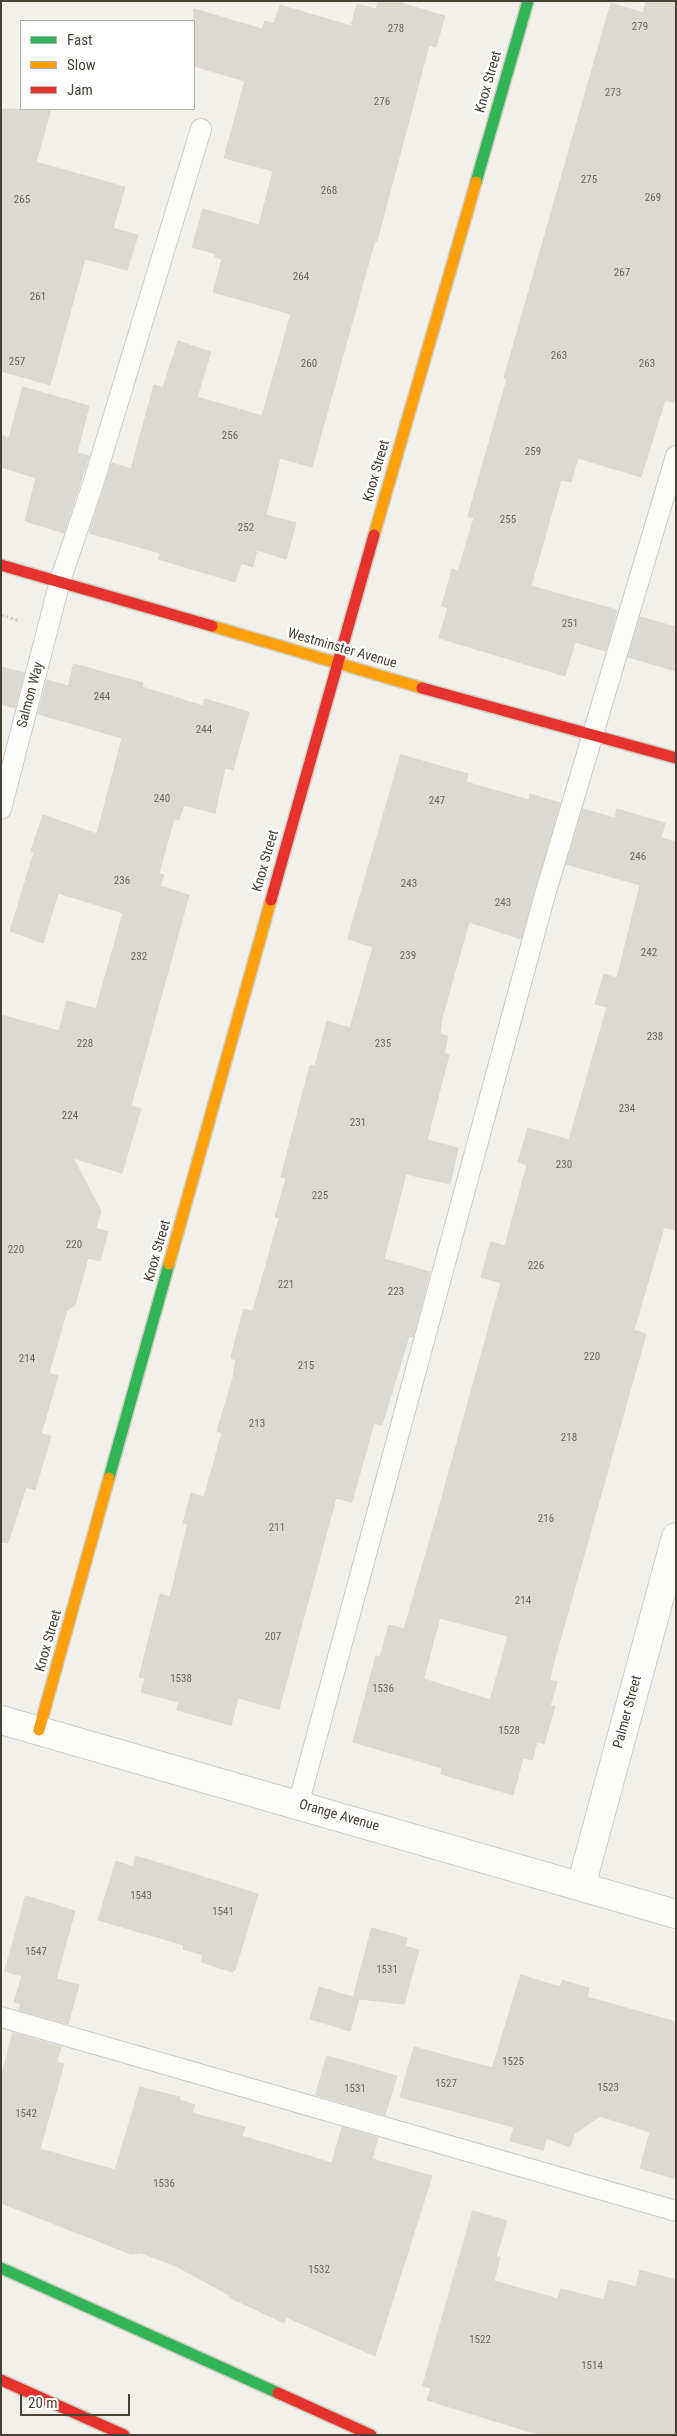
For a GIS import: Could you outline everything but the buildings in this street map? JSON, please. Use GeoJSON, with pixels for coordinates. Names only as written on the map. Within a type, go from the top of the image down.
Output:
{"type":"FeatureCollection","features":[{"type":"Feature","properties":{"kind":"main road","name":"Knox Street"},"geometry":{"type":"LineString","coordinates":[[39,1730],[337,664],[528,1]]}},
{"type":"Feature","properties":{"kind":"main road","name":"Westminster Avenue"},"geometry":{"type":"LineString","coordinates":[[1,565],[337,664],[676,758]]}},
{"type":"Feature","properties":{"kind":"main road"},"geometry":{"type":"LineString","coordinates":[[1,2268],[371,2435]]}},
{"type":"Feature","properties":{"kind":"main road"},"geometry":{"type":"LineString","coordinates":[[1,2380],[124,2435]]}},
{"type":"Feature","properties":{"kind":"street","name":"Palmer Street"},"geometry":{"type":"LineString","coordinates":[[580,1886],[676,1536]]}},
{"type":"Feature","properties":{"kind":"street","name":"Orange Avenue"},"geometry":{"type":"LineString","coordinates":[[1,1720],[676,1914]]}},
{"type":"Feature","properties":{"kind":"lane","name":"Salmon Way"},"geometry":{"type":"LineString","coordinates":[[1,808],[60,581],[94,481],[201,129]]}},
{"type":"Feature","properties":{"kind":"lane"},"geometry":{"type":"LineString","coordinates":[[298,1805],[544,898],[676,456]]}},
{"type":"Feature","properties":{"kind":"lane"},"geometry":{"type":"LineString","coordinates":[[1,2016],[676,2211]]}},
{"type":"Feature","properties":{"kind":"traffic: fast"},"geometry":{"type":"LineString","coordinates":[[476,182],[528,1]]}},
{"type":"Feature","properties":{"kind":"traffic: fast"},"geometry":{"type":"LineString","coordinates":[[109,1478],[169,1264]]}},
{"type":"Feature","properties":{"kind":"traffic: fast"},"geometry":{"type":"LineString","coordinates":[[1,2268],[278,2393]]}},
{"type":"Feature","properties":{"kind":"traffic: slow"},"geometry":{"type":"LineString","coordinates":[[374,535],[476,182]]}},
{"type":"Feature","properties":{"kind":"traffic: slow"},"geometry":{"type":"LineString","coordinates":[[212,626],[422,688]]}},
{"type":"Feature","properties":{"kind":"traffic: slow"},"geometry":{"type":"LineString","coordinates":[[169,1264],[271,900]]}},
{"type":"Feature","properties":{"kind":"traffic: slow"},"geometry":{"type":"LineString","coordinates":[[39,1730],[109,1478]]}},
{"type":"Feature","properties":{"kind":"traffic: jam"},"geometry":{"type":"LineString","coordinates":[[271,900],[374,535]]}},
{"type":"Feature","properties":{"kind":"traffic: jam"},"geometry":{"type":"LineString","coordinates":[[1,565],[212,626]]}},
{"type":"Feature","properties":{"kind":"traffic: jam"},"geometry":{"type":"LineString","coordinates":[[422,688],[676,758]]}},
{"type":"Feature","properties":{"kind":"traffic: jam"},"geometry":{"type":"LineString","coordinates":[[1,2380],[124,2435]]}},
{"type":"Feature","properties":{"kind":"traffic: jam"},"geometry":{"type":"LineString","coordinates":[[278,2393],[371,2435]]}}]}
